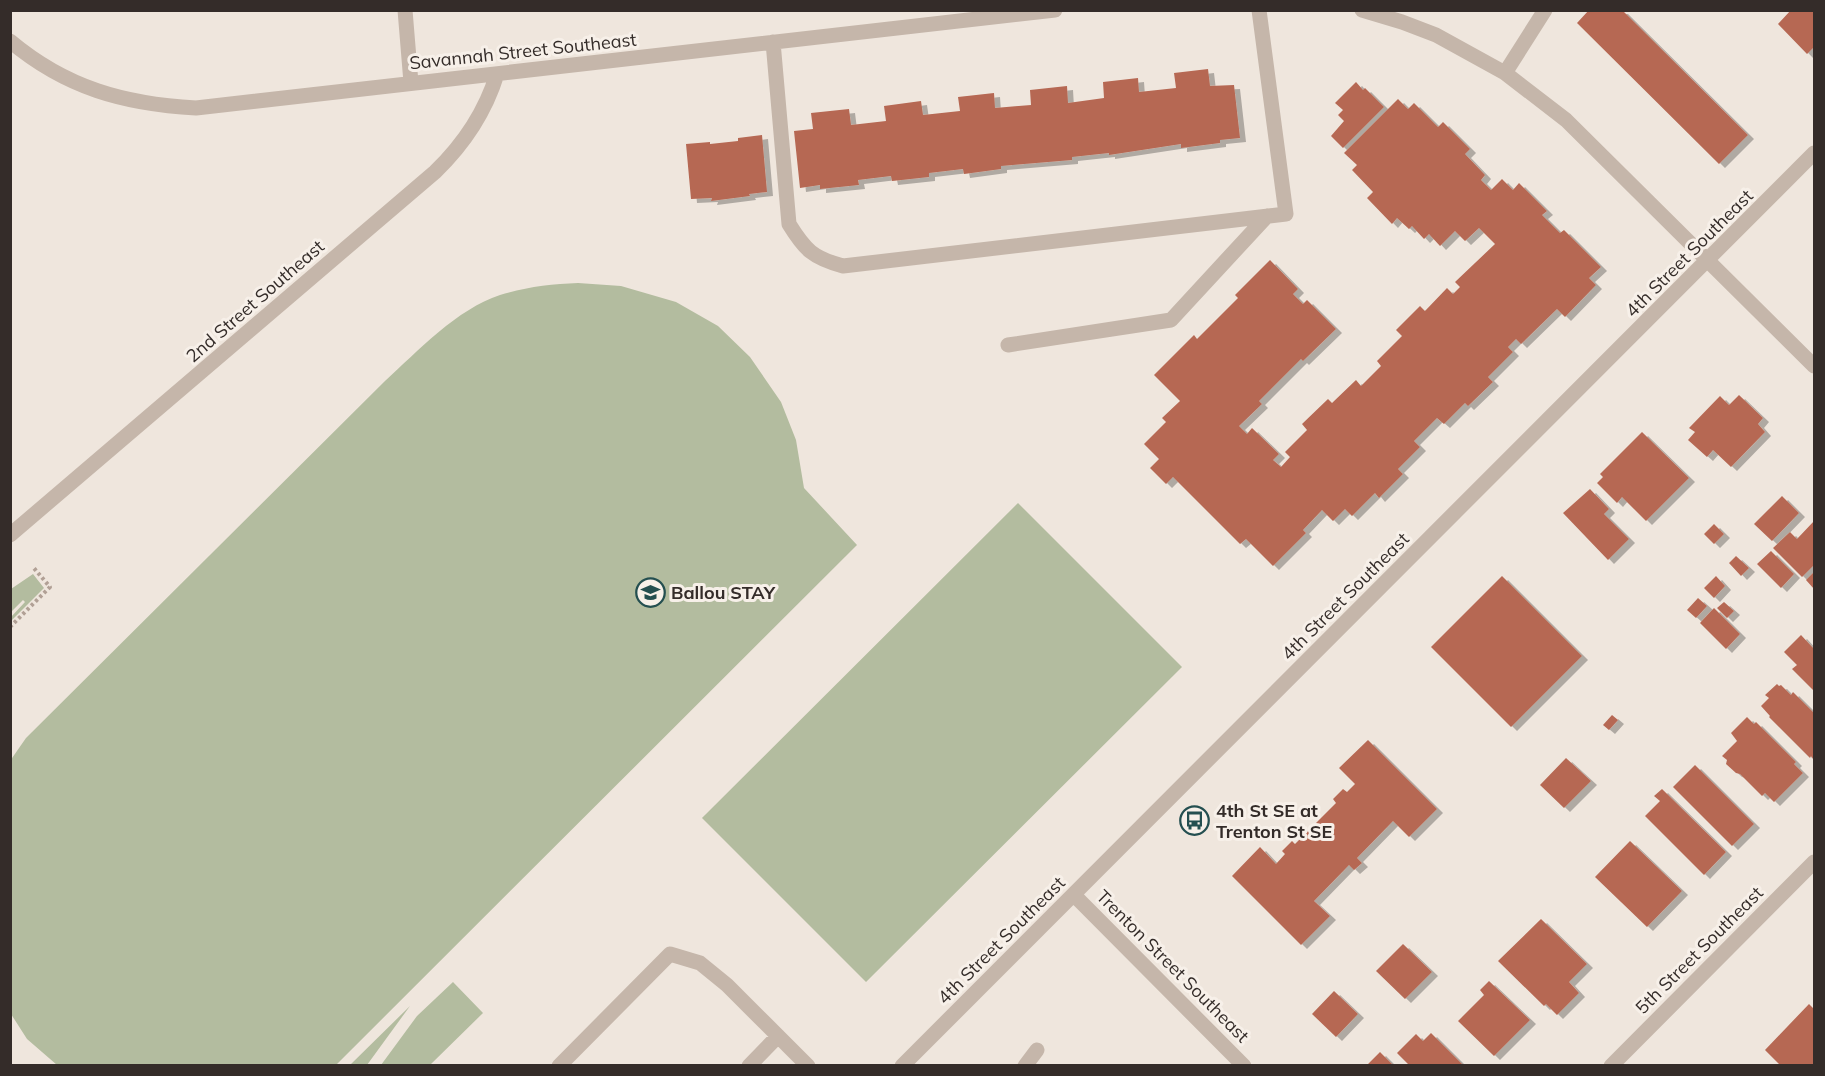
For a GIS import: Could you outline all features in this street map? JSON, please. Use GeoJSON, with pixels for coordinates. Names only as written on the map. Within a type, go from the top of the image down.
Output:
{"type":"FeatureCollection","features":[{"type":"Feature","properties":{"kind":"street"},"geometry":{"type":"LineString","coordinates":[[405,10],[411,83]]}},
{"type":"Feature","properties":{"kind":"street","name":"Savannah Street Southeast"},"geometry":{"type":"LineString","coordinates":[[10,40],[46,67],[87,88],[122,99],[159,106],[196,108],[1054,10]]}},
{"type":"Feature","properties":{"kind":"street"},"geometry":{"type":"LineString","coordinates":[[773,42],[789,224],[800,242],[820,260],[843,266],[1286,214],[1259,10]]}},
{"type":"Feature","properties":{"kind":"street"},"geometry":{"type":"LineString","coordinates":[[1362,10],[1436,35],[1505,73],[1566,120],[1815,366]]}},
{"type":"Feature","properties":{"kind":"street"},"geometry":{"type":"LineString","coordinates":[[1505,73],[1545,10]]}},
{"type":"Feature","properties":{"kind":"street","name":"2nd Street Southeast"},"geometry":{"type":"LineString","coordinates":[[10,535],[452,156],[484,107],[497,74]]}},
{"type":"Feature","properties":{"kind":"street","name":"4th Street Southeast"},"geometry":{"type":"LineString","coordinates":[[902,1065],[1815,153]]}},
{"type":"Feature","properties":{"kind":"street"},"geometry":{"type":"LineString","coordinates":[[1008,345],[1171,320],[1267,216]]}},
{"type":"Feature","properties":{"kind":"street","name":"5th Street Southeast"},"geometry":{"type":"LineString","coordinates":[[1611,1065],[1815,862]]}},
{"type":"Feature","properties":{"kind":"street","name":"Trenton Street Southeast"},"geometry":{"type":"LineString","coordinates":[[1074,895],[1244,1065]]}},
{"type":"Feature","properties":{"kind":"street"},"geometry":{"type":"LineString","coordinates":[[559,1065],[670,954],[700,963],[727,985],[808,1065]]}},
{"type":"Feature","properties":{"kind":"street"},"geometry":{"type":"LineString","coordinates":[[749,1065],[778,1036]]}},
{"type":"Feature","properties":{"kind":"street"},"geometry":{"type":"LineString","coordinates":[[1025,1065],[1036,1050]]}},
{"type":"Feature","properties":{"kind":"path"},"geometry":{"type":"LineString","coordinates":[[10,627],[50,587],[33,567]]}},
{"type":"Feature","properties":{"kind":"green space"},"geometry":{"type":"Polygon","coordinates":[[[578,283],[621,286],[676,302],[718,326],[750,357],[781,402],[796,440],[804,488],[857,545],[336,1065],[57,1065],[27,1039],[11,1014],[10,761],[26,738],[385,381],[453,320],[484,301],[500,295],[539,286],[578,283]]]}},
{"type":"Feature","properties":{"kind":"green space"},"geometry":{"type":"Polygon","coordinates":[[[1018,503],[1182,667],[866,982],[702,818],[1018,503]]]}},
{"type":"Feature","properties":{"kind":"green space"},"geometry":{"type":"Polygon","coordinates":[[[33,574],[44,588],[11,621],[11,617],[25,602],[23,600],[11,612],[11,589],[33,574]]]}},
{"type":"Feature","properties":{"kind":"green space"},"geometry":{"type":"Polygon","coordinates":[[[453,982],[483,1013],[430,1065],[381,1065],[417,1016],[453,982]]]}},
{"type":"Feature","properties":{"kind":"green space"},"geometry":{"type":"Polygon","coordinates":[[[410,1006],[367,1065],[350,1065],[410,1006]]]}},
{"type":"Feature","properties":{"kind":"building"},"geometry":{"type":"Polygon","coordinates":[[[1589,10],[1622,10],[1748,135],[1719,164],[1577,23],[1589,10]]]}},
{"type":"Feature","properties":{"kind":"building"},"geometry":{"type":"Polygon","coordinates":[[[1791,10],[1814,10],[1814,47],[1807,54],[1778,24],[1791,10]]]}},
{"type":"Feature","properties":{"kind":"building"},"geometry":{"type":"Polygon","coordinates":[[[1208,69],[1210,86],[1234,85],[1240,138],[1181,148],[1181,144],[1109,155],[1109,153],[1072,157],[1072,160],[1001,166],[1001,169],[964,174],[963,169],[929,173],[929,177],[892,181],[891,176],[858,180],[859,185],[820,189],[820,185],[800,188],[794,131],[813,129],[811,113],[849,109],[851,125],[886,121],[884,106],[921,101],[923,115],[960,111],[958,97],[994,93],[995,108],[1031,105],[1030,90],[1067,86],[1068,103],[1104,98],[1103,82],[1138,78],[1139,92],[1176,88],[1174,73],[1208,69]]]}},
{"type":"Feature","properties":{"kind":"building"},"geometry":{"type":"Polygon","coordinates":[[[1356,82],[1384,107],[1343,148],[1331,136],[1344,121],[1338,115],[1343,110],[1335,103],[1356,82]]]}},
{"type":"Feature","properties":{"kind":"building"},"geometry":{"type":"Polygon","coordinates":[[[1398,99],[1408,109],[1414,103],[1438,127],[1443,122],[1470,149],[1465,154],[1485,175],[1481,180],[1491,190],[1502,179],[1513,190],[1519,183],[1547,211],[1542,215],[1560,233],[1564,230],[1601,267],[1589,278],[1596,285],[1565,317],[1557,309],[1521,344],[1516,339],[1508,347],[1513,352],[1488,377],[1493,382],[1468,406],[1465,403],[1444,424],[1437,418],[1414,441],[1420,447],[1398,469],[1403,474],[1379,498],[1375,493],[1352,516],[1345,509],[1333,521],[1322,510],[1303,530],[1306,533],[1273,566],[1246,539],[1240,544],[1173,477],[1166,484],[1150,468],[1159,459],[1144,444],[1166,422],[1162,418],[1180,401],[1154,375],[1194,335],[1197,339],[1238,298],[1235,295],[1270,260],[1298,289],[1293,294],[1303,304],[1307,300],[1336,329],[1303,361],[1301,359],[1259,401],[1262,404],[1239,426],[1247,434],[1252,428],[1279,454],[1273,460],[1281,467],[1290,457],[1285,452],[1307,430],[1302,424],[1328,399],[1332,403],[1356,380],[1361,386],[1381,366],[1377,361],[1402,336],[1396,330],[1420,306],[1425,311],[1447,288],[1453,294],[1460,287],[1455,282],[1495,244],[1479,228],[1465,241],[1455,231],[1440,246],[1429,234],[1424,239],[1412,226],[1409,229],[1397,218],[1392,224],[1367,198],[1373,192],[1352,170],[1357,165],[1344,153],[1398,99]]]}},
{"type":"Feature","properties":{"kind":"building"},"geometry":{"type":"Polygon","coordinates":[[[762,135],[767,192],[711,201],[712,198],[691,199],[686,144],[738,141],[738,138],[762,135]]]}},
{"type":"Feature","properties":{"kind":"building"},"geometry":{"type":"Polygon","coordinates":[[[1739,395],[1763,418],[1758,424],[1765,432],[1731,467],[1713,450],[1707,457],[1688,440],[1695,432],[1689,428],[1720,396],[1729,405],[1739,395]]]}},
{"type":"Feature","properties":{"kind":"building"},"geometry":{"type":"Polygon","coordinates":[[[1642,432],[1689,478],[1646,521],[1622,497],[1617,503],[1597,483],[1603,477],[1600,474],[1642,432]]]}},
{"type":"Feature","properties":{"kind":"building"},"geometry":{"type":"Polygon","coordinates":[[[1590,489],[1609,509],[1604,514],[1629,539],[1608,560],[1563,513],[1590,489]]]}},
{"type":"Feature","properties":{"kind":"building"},"geometry":{"type":"Polygon","coordinates":[[[1782,496],[1799,513],[1772,541],[1754,524],[1782,496]]]}},
{"type":"Feature","properties":{"kind":"building"},"geometry":{"type":"Polygon","coordinates":[[[1814,521],[1814,565],[1802,577],[1773,548],[1790,532],[1797,539],[1814,521]]]}},
{"type":"Feature","properties":{"kind":"building"},"geometry":{"type":"Polygon","coordinates":[[[1714,524],[1724,534],[1714,544],[1704,534],[1714,524]]]}},
{"type":"Feature","properties":{"kind":"building"},"geometry":{"type":"Polygon","coordinates":[[[1771,551],[1794,574],[1781,588],[1757,564],[1771,551]]]}},
{"type":"Feature","properties":{"kind":"building"},"geometry":{"type":"Polygon","coordinates":[[[1736,556],[1749,568],[1741,576],[1729,563],[1736,556]]]}},
{"type":"Feature","properties":{"kind":"building"},"geometry":{"type":"Polygon","coordinates":[[[1814,572],[1814,589],[1806,580],[1814,572]]]}},
{"type":"Feature","properties":{"kind":"building"},"geometry":{"type":"Polygon","coordinates":[[[1502,576],[1582,656],[1511,727],[1431,647],[1502,576]]]}},
{"type":"Feature","properties":{"kind":"building"},"geometry":{"type":"Polygon","coordinates":[[[1716,576],[1725,586],[1714,598],[1704,588],[1716,576]]]}},
{"type":"Feature","properties":{"kind":"building"},"geometry":{"type":"Polygon","coordinates":[[[1698,598],[1707,606],[1696,618],[1687,610],[1698,598]]]}},
{"type":"Feature","properties":{"kind":"building"},"geometry":{"type":"Polygon","coordinates":[[[1724,602],[1734,611],[1727,618],[1717,608],[1724,602]]]}},
{"type":"Feature","properties":{"kind":"building"},"geometry":{"type":"Polygon","coordinates":[[[1714,608],[1740,634],[1726,649],[1700,623],[1714,608]]]}},
{"type":"Feature","properties":{"kind":"building"},"geometry":{"type":"Polygon","coordinates":[[[1801,635],[1814,649],[1814,691],[1792,669],[1797,665],[1784,652],[1801,635]]]}},
{"type":"Feature","properties":{"kind":"building"},"geometry":{"type":"Polygon","coordinates":[[[1777,684],[1791,695],[1793,692],[1814,713],[1814,760],[1769,717],[1761,706],[1769,698],[1765,695],[1777,684]]]}},
{"type":"Feature","properties":{"kind":"building"},"geometry":{"type":"Polygon","coordinates":[[[1612,715],[1618,720],[1609,730],[1603,725],[1612,715]]]}},
{"type":"Feature","properties":{"kind":"building"},"geometry":{"type":"Polygon","coordinates":[[[1747,717],[1754,724],[1756,722],[1796,762],[1794,764],[1803,773],[1774,802],[1765,793],[1762,796],[1740,774],[1736,773],[1726,764],[1727,760],[1722,756],[1737,741],[1731,733],[1747,717]]]}},
{"type":"Feature","properties":{"kind":"building"},"geometry":{"type":"Polygon","coordinates":[[[1368,740],[1437,809],[1409,837],[1393,821],[1357,858],[1362,863],[1354,870],[1349,865],[1314,901],[1330,916],[1301,945],[1232,876],[1260,847],[1276,864],[1285,854],[1282,851],[1292,841],[1295,844],[1336,803],[1333,799],[1343,789],[1347,792],[1355,784],[1339,768],[1368,740]]]}},
{"type":"Feature","properties":{"kind":"building"},"geometry":{"type":"Polygon","coordinates":[[[1566,758],[1591,781],[1564,808],[1540,785],[1566,758]]]}},
{"type":"Feature","properties":{"kind":"building"},"geometry":{"type":"Polygon","coordinates":[[[1695,765],[1754,824],[1732,846],[1673,787],[1695,765]]]}},
{"type":"Feature","properties":{"kind":"building"},"geometry":{"type":"Polygon","coordinates":[[[1662,789],[1726,852],[1704,875],[1645,816],[1660,801],[1654,796],[1662,789]]]}},
{"type":"Feature","properties":{"kind":"building"},"geometry":{"type":"Polygon","coordinates":[[[1630,841],[1682,891],[1647,927],[1595,877],[1630,841]]]}},
{"type":"Feature","properties":{"kind":"building"},"geometry":{"type":"Polygon","coordinates":[[[1541,919],[1587,964],[1569,982],[1579,993],[1557,1015],[1546,1004],[1544,1006],[1498,961],[1541,919]]]}},
{"type":"Feature","properties":{"kind":"building"},"geometry":{"type":"Polygon","coordinates":[[[1403,944],[1432,972],[1405,999],[1376,971],[1403,944]]]}},
{"type":"Feature","properties":{"kind":"building"},"geometry":{"type":"Polygon","coordinates":[[[1489,981],[1530,1020],[1494,1056],[1458,1021],[1484,995],[1480,990],[1489,981]]]}},
{"type":"Feature","properties":{"kind":"building"},"geometry":{"type":"Polygon","coordinates":[[[1334,991],[1358,1014],[1336,1037],[1312,1014],[1334,991]]]}},
{"type":"Feature","properties":{"kind":"building"},"geometry":{"type":"Polygon","coordinates":[[[1809,1004],[1814,1009],[1814,1066],[1781,1066],[1765,1050],[1809,1004]]]}},
{"type":"Feature","properties":{"kind":"building"},"geometry":{"type":"Polygon","coordinates":[[[1431,1033],[1464,1066],[1410,1066],[1397,1053],[1416,1034],[1423,1041],[1431,1033]]]}},
{"type":"Feature","properties":{"kind":"building"},"geometry":{"type":"Polygon","coordinates":[[[1380,1052],[1394,1066],[1366,1066],[1380,1052]]]}},
{"type":"Feature","properties":{"kind":"place","name":"Ballou STAY"},"geometry":{"type":"Point","coordinates":[650,592]}},
{"type":"Feature","properties":{"kind":"place","name":"4th St SE at Trenton St SE"},"geometry":{"type":"Point","coordinates":[1195,820]}}]}
